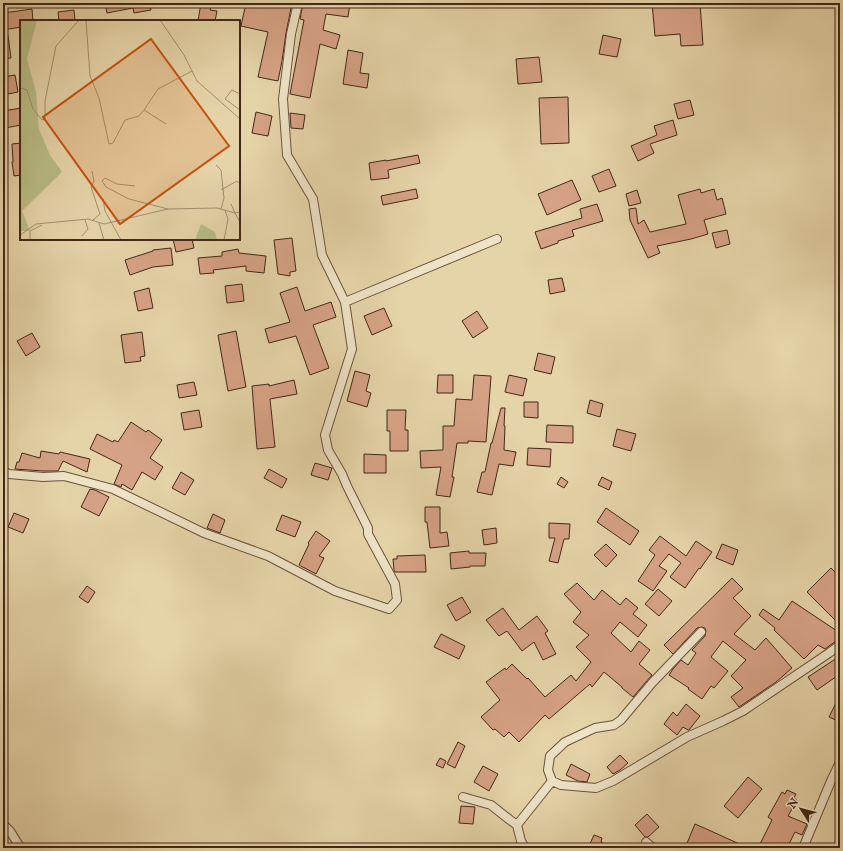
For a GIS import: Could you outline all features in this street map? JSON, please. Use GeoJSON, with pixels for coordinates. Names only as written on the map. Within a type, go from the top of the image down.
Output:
{"type":"FeatureCollection","features":[{"type":"Feature","properties":{"kind":"street"},"geometry":{"type":"LineString","coordinates":[[3,471],[8,474],[43,477],[64,476],[114,489],[204,533],[268,556],[335,591],[389,609],[397,600],[395,584],[368,534],[368,528],[346,486],[342,474],[328,450],[324,435],[352,349],[345,302],[322,255],[313,199],[287,155],[283,99],[291,34],[298,3]]}},
{"type":"Feature","properties":{"kind":"street"},"geometry":{"type":"LineString","coordinates":[[345,302],[497,239]]}},
{"type":"Feature","properties":{"kind":"street"},"geometry":{"type":"LineString","coordinates":[[701,632],[652,683],[621,720],[614,725],[595,728],[565,742],[550,756],[548,770],[552,781],[561,785],[596,788],[613,781],[687,737],[743,711],[840,645]]}},
{"type":"Feature","properties":{"kind":"street"},"geometry":{"type":"LineString","coordinates":[[803,848],[840,762]]}},
{"type":"Feature","properties":{"kind":"street"},"geometry":{"type":"LineString","coordinates":[[516,825],[552,781]]}},
{"type":"Feature","properties":{"kind":"street"},"geometry":{"type":"LineString","coordinates":[[463,797],[491,805],[516,825],[521,842],[526,848]]}},
{"type":"Feature","properties":{"kind":"street"},"geometry":{"type":"LineString","coordinates":[[3,824],[10,831],[20,847],[19,848]]}},
{"type":"Feature","properties":{"kind":"street"},"geometry":{"type":"LineString","coordinates":[[646,842],[653,848]]}},
{"type":"Feature","properties":{"kind":"building"},"geometry":{"type":"Polygon","coordinates":[[[105,3],[150,3],[151,10],[134,13],[133,8],[107,13],[105,3]]]}},
{"type":"Feature","properties":{"kind":"building"},"geometry":{"type":"Polygon","coordinates":[[[201,3],[212,3],[210,10],[217,11],[215,20],[198,20],[201,3]]]}},
{"type":"Feature","properties":{"kind":"building"},"geometry":{"type":"Polygon","coordinates":[[[246,3],[292,3],[278,81],[258,77],[268,32],[241,26],[246,3]]]}},
{"type":"Feature","properties":{"kind":"building"},"geometry":{"type":"Polygon","coordinates":[[[303,3],[350,3],[348,17],[326,14],[323,30],[340,35],[336,49],[320,44],[310,98],[290,94],[304,20],[300,19],[303,3]]]}},
{"type":"Feature","properties":{"kind":"building"},"geometry":{"type":"Polygon","coordinates":[[[652,3],[700,3],[703,45],[681,46],[680,34],[655,36],[652,3]]]}},
{"type":"Feature","properties":{"kind":"building"},"geometry":{"type":"Polygon","coordinates":[[[32,9],[33,20],[20,20],[20,27],[3,30],[3,13],[32,9]]]}},
{"type":"Feature","properties":{"kind":"building"},"geometry":{"type":"Polygon","coordinates":[[[74,10],[75,20],[59,20],[58,12],[74,10]]]}},
{"type":"Feature","properties":{"kind":"building"},"geometry":{"type":"Polygon","coordinates":[[[3,35],[8,35],[11,58],[3,59],[3,35]]]}},
{"type":"Feature","properties":{"kind":"building"},"geometry":{"type":"Polygon","coordinates":[[[603,35],[621,39],[617,57],[599,54],[603,35]]]}},
{"type":"Feature","properties":{"kind":"building"},"geometry":{"type":"Polygon","coordinates":[[[348,50],[363,53],[360,73],[369,74],[367,88],[343,84],[348,50]]]}},
{"type":"Feature","properties":{"kind":"building"},"geometry":{"type":"Polygon","coordinates":[[[539,57],[542,82],[518,84],[516,59],[539,57]]]}},
{"type":"Feature","properties":{"kind":"building"},"geometry":{"type":"Polygon","coordinates":[[[15,75],[18,92],[3,95],[3,77],[15,75]]]}},
{"type":"Feature","properties":{"kind":"building"},"geometry":{"type":"Polygon","coordinates":[[[568,97],[569,143],[541,144],[539,98],[568,97]]]}},
{"type":"Feature","properties":{"kind":"building"},"geometry":{"type":"Polygon","coordinates":[[[690,100],[694,115],[678,119],[674,104],[690,100]]]}},
{"type":"Feature","properties":{"kind":"building"},"geometry":{"type":"Polygon","coordinates":[[[20,108],[20,125],[5,128],[3,111],[20,108]]]}},
{"type":"Feature","properties":{"kind":"building"},"geometry":{"type":"Polygon","coordinates":[[[256,112],[272,116],[268,136],[252,133],[256,112]]]}},
{"type":"Feature","properties":{"kind":"building"},"geometry":{"type":"Polygon","coordinates":[[[290,113],[305,115],[303,129],[291,128],[290,113]]]}},
{"type":"Feature","properties":{"kind":"building"},"geometry":{"type":"Polygon","coordinates":[[[673,120],[677,135],[650,144],[654,153],[638,161],[631,146],[657,135],[654,126],[673,120]]]}},
{"type":"Feature","properties":{"kind":"building"},"geometry":{"type":"Polygon","coordinates":[[[20,143],[20,175],[14,176],[12,144],[20,143]]]}},
{"type":"Feature","properties":{"kind":"building"},"geometry":{"type":"Polygon","coordinates":[[[418,155],[420,163],[388,170],[389,178],[371,180],[369,163],[418,155]]]}},
{"type":"Feature","properties":{"kind":"building"},"geometry":{"type":"Polygon","coordinates":[[[609,169],[616,186],[599,192],[592,176],[609,169]]]}},
{"type":"Feature","properties":{"kind":"building"},"geometry":{"type":"Polygon","coordinates":[[[572,180],[581,200],[547,215],[538,194],[572,180]]]}},
{"type":"Feature","properties":{"kind":"building"},"geometry":{"type":"Polygon","coordinates":[[[416,189],[418,198],[383,205],[381,196],[416,189]]]}},
{"type":"Feature","properties":{"kind":"building"},"geometry":{"type":"Polygon","coordinates":[[[700,189],[701,193],[714,189],[717,200],[722,198],[726,214],[704,220],[708,234],[657,246],[660,253],[648,258],[630,220],[629,209],[636,208],[638,224],[644,220],[650,232],[686,224],[678,195],[700,189]]]}},
{"type":"Feature","properties":{"kind":"building"},"geometry":{"type":"Polygon","coordinates":[[[637,190],[641,203],[629,206],[626,194],[637,190]]]}},
{"type":"Feature","properties":{"kind":"building"},"geometry":{"type":"Polygon","coordinates":[[[597,204],[603,221],[572,230],[574,236],[558,241],[558,243],[541,249],[535,232],[582,218],[580,209],[597,204]]]}},
{"type":"Feature","properties":{"kind":"building"},"geometry":{"type":"Polygon","coordinates":[[[727,230],[730,244],[716,248],[712,233],[727,230]]]}},
{"type":"Feature","properties":{"kind":"building"},"geometry":{"type":"Polygon","coordinates":[[[292,238],[296,271],[290,272],[290,276],[278,274],[274,240],[292,238]]]}},
{"type":"Feature","properties":{"kind":"building"},"geometry":{"type":"Polygon","coordinates":[[[173,240],[192,240],[194,248],[176,252],[173,240]]]}},
{"type":"Feature","properties":{"kind":"building"},"geometry":{"type":"Polygon","coordinates":[[[171,248],[173,265],[153,267],[130,275],[125,260],[153,250],[171,248]]]}},
{"type":"Feature","properties":{"kind":"building"},"geometry":{"type":"Polygon","coordinates":[[[238,249],[239,253],[266,256],[264,273],[246,271],[246,266],[213,270],[214,273],[200,274],[198,258],[222,256],[222,252],[238,249]]]}},
{"type":"Feature","properties":{"kind":"building"},"geometry":{"type":"Polygon","coordinates":[[[562,278],[565,291],[550,294],[548,280],[562,278]]]}},
{"type":"Feature","properties":{"kind":"building"},"geometry":{"type":"Polygon","coordinates":[[[242,284],[244,301],[227,303],[225,286],[242,284]]]}},
{"type":"Feature","properties":{"kind":"building"},"geometry":{"type":"Polygon","coordinates":[[[297,287],[305,311],[331,302],[336,317],[313,325],[329,368],[310,375],[296,336],[269,343],[265,329],[290,322],[280,293],[297,287]]]}},
{"type":"Feature","properties":{"kind":"building"},"geometry":{"type":"Polygon","coordinates":[[[149,288],[153,308],[138,311],[134,292],[149,288]]]}},
{"type":"Feature","properties":{"kind":"building"},"geometry":{"type":"Polygon","coordinates":[[[384,308],[392,326],[372,335],[364,316],[384,308]]]}},
{"type":"Feature","properties":{"kind":"building"},"geometry":{"type":"Polygon","coordinates":[[[477,311],[488,328],[473,338],[462,321],[477,311]]]}},
{"type":"Feature","properties":{"kind":"building"},"geometry":{"type":"Polygon","coordinates":[[[236,331],[246,387],[228,391],[218,335],[236,331]]]}},
{"type":"Feature","properties":{"kind":"building"},"geometry":{"type":"Polygon","coordinates":[[[142,332],[145,356],[140,357],[141,361],[125,363],[121,335],[142,332]]]}},
{"type":"Feature","properties":{"kind":"building"},"geometry":{"type":"Polygon","coordinates":[[[32,333],[40,347],[26,356],[17,341],[32,333]]]}},
{"type":"Feature","properties":{"kind":"building"},"geometry":{"type":"Polygon","coordinates":[[[538,353],[555,357],[551,374],[534,370],[538,353]]]}},
{"type":"Feature","properties":{"kind":"building"},"geometry":{"type":"Polygon","coordinates":[[[355,371],[370,375],[366,391],[371,393],[367,407],[347,401],[355,371]]]}},
{"type":"Feature","properties":{"kind":"building"},"geometry":{"type":"Polygon","coordinates":[[[438,375],[453,375],[453,393],[437,393],[438,375]]]}},
{"type":"Feature","properties":{"kind":"building"},"geometry":{"type":"Polygon","coordinates":[[[474,375],[491,376],[486,442],[468,441],[468,443],[457,443],[452,477],[454,477],[450,497],[436,495],[441,467],[421,468],[420,451],[443,450],[443,426],[454,426],[456,399],[472,400],[474,375]]]}},
{"type":"Feature","properties":{"kind":"building"},"geometry":{"type":"Polygon","coordinates":[[[509,375],[527,379],[523,396],[505,392],[509,375]]]}},
{"type":"Feature","properties":{"kind":"building"},"geometry":{"type":"Polygon","coordinates":[[[294,380],[297,394],[270,399],[275,447],[257,449],[252,386],[269,384],[269,386],[294,380]]]}},
{"type":"Feature","properties":{"kind":"building"},"geometry":{"type":"Polygon","coordinates":[[[194,382],[197,395],[179,398],[177,385],[194,382]]]}},
{"type":"Feature","properties":{"kind":"building"},"geometry":{"type":"Polygon","coordinates":[[[590,400],[603,404],[600,417],[587,413],[590,400]]]}},
{"type":"Feature","properties":{"kind":"building"},"geometry":{"type":"Polygon","coordinates":[[[524,402],[538,402],[538,418],[524,417],[524,402]]]}},
{"type":"Feature","properties":{"kind":"building"},"geometry":{"type":"Polygon","coordinates":[[[501,408],[505,408],[504,450],[516,452],[513,466],[499,464],[492,495],[477,492],[482,472],[485,472],[491,443],[501,408]]]}},
{"type":"Feature","properties":{"kind":"building"},"geometry":{"type":"Polygon","coordinates":[[[199,410],[202,427],[184,430],[181,413],[199,410]]]}},
{"type":"Feature","properties":{"kind":"building"},"geometry":{"type":"Polygon","coordinates":[[[387,410],[406,410],[405,430],[408,430],[408,451],[390,451],[390,431],[387,431],[387,410]]]}},
{"type":"Feature","properties":{"kind":"building"},"geometry":{"type":"Polygon","coordinates":[[[131,422],[146,432],[148,430],[162,440],[150,458],[163,467],[155,480],[142,472],[132,490],[122,484],[121,487],[114,484],[122,465],[90,449],[97,434],[113,442],[114,440],[118,442],[131,422]]]}},
{"type":"Feature","properties":{"kind":"building"},"geometry":{"type":"Polygon","coordinates":[[[547,425],[573,426],[573,443],[546,442],[547,425]]]}},
{"type":"Feature","properties":{"kind":"building"},"geometry":{"type":"Polygon","coordinates":[[[617,429],[636,434],[631,451],[613,446],[617,429]]]}},
{"type":"Feature","properties":{"kind":"building"},"geometry":{"type":"Polygon","coordinates":[[[528,448],[551,449],[550,467],[527,465],[528,448]]]}},
{"type":"Feature","properties":{"kind":"building"},"geometry":{"type":"Polygon","coordinates":[[[41,451],[59,454],[60,452],[90,459],[87,472],[63,461],[58,471],[15,469],[22,453],[40,458],[41,451]]]}},
{"type":"Feature","properties":{"kind":"building"},"geometry":{"type":"Polygon","coordinates":[[[364,454],[386,455],[386,473],[364,473],[364,454]]]}},
{"type":"Feature","properties":{"kind":"building"},"geometry":{"type":"Polygon","coordinates":[[[315,463],[332,468],[328,480],[311,475],[315,463]]]}},
{"type":"Feature","properties":{"kind":"building"},"geometry":{"type":"Polygon","coordinates":[[[269,469],[287,479],[282,488],[264,478],[269,469]]]}},
{"type":"Feature","properties":{"kind":"building"},"geometry":{"type":"Polygon","coordinates":[[[181,472],[194,480],[185,495],[172,488],[181,472]]]}},
{"type":"Feature","properties":{"kind":"building"},"geometry":{"type":"Polygon","coordinates":[[[561,477],[568,482],[564,488],[557,484],[561,477]]]}},
{"type":"Feature","properties":{"kind":"building"},"geometry":{"type":"Polygon","coordinates":[[[602,477],[612,482],[609,490],[598,485],[602,477]]]}},
{"type":"Feature","properties":{"kind":"building"},"geometry":{"type":"Polygon","coordinates":[[[90,489],[109,497],[99,516],[81,507],[90,489]]]}},
{"type":"Feature","properties":{"kind":"building"},"geometry":{"type":"Polygon","coordinates":[[[425,507],[440,507],[440,533],[447,532],[449,546],[430,548],[427,522],[425,522],[425,507]]]}},
{"type":"Feature","properties":{"kind":"building"},"geometry":{"type":"Polygon","coordinates":[[[606,508],[639,531],[630,545],[597,522],[606,508]]]}},
{"type":"Feature","properties":{"kind":"building"},"geometry":{"type":"Polygon","coordinates":[[[14,513],[29,519],[23,533],[8,527],[14,513]]]}},
{"type":"Feature","properties":{"kind":"building"},"geometry":{"type":"Polygon","coordinates":[[[213,514],[225,520],[220,533],[207,528],[213,514]]]}},
{"type":"Feature","properties":{"kind":"building"},"geometry":{"type":"Polygon","coordinates":[[[282,515],[301,522],[295,537],[276,530],[282,515]]]}},
{"type":"Feature","properties":{"kind":"building"},"geometry":{"type":"Polygon","coordinates":[[[549,523],[570,524],[569,539],[564,539],[558,563],[549,561],[555,538],[549,538],[549,523]]]}},
{"type":"Feature","properties":{"kind":"building"},"geometry":{"type":"Polygon","coordinates":[[[496,528],[497,543],[484,545],[482,530],[496,528]]]}},
{"type":"Feature","properties":{"kind":"building"},"geometry":{"type":"Polygon","coordinates":[[[316,531],[330,541],[319,556],[324,558],[316,574],[299,565],[309,544],[308,543],[316,531]]]}},
{"type":"Feature","properties":{"kind":"building"},"geometry":{"type":"Polygon","coordinates":[[[660,536],[686,556],[696,541],[712,552],[685,588],[670,577],[681,563],[669,554],[659,566],[667,571],[653,591],[638,581],[655,555],[649,550],[660,536]]]}},
{"type":"Feature","properties":{"kind":"building"},"geometry":{"type":"Polygon","coordinates":[[[606,544],[617,555],[606,567],[594,555],[606,544]]]}},
{"type":"Feature","properties":{"kind":"building"},"geometry":{"type":"Polygon","coordinates":[[[722,544],[738,550],[733,565],[716,558],[722,544]]]}},
{"type":"Feature","properties":{"kind":"building"},"geometry":{"type":"Polygon","coordinates":[[[469,551],[469,553],[486,553],[485,566],[470,566],[451,569],[450,553],[469,551]]]}},
{"type":"Feature","properties":{"kind":"building"},"geometry":{"type":"Polygon","coordinates":[[[425,555],[426,572],[395,572],[393,559],[397,559],[397,556],[425,555]]]}},
{"type":"Feature","properties":{"kind":"building"},"geometry":{"type":"Polygon","coordinates":[[[831,568],[840,577],[840,625],[807,592],[831,568]]]}},
{"type":"Feature","properties":{"kind":"building"},"geometry":{"type":"Polygon","coordinates":[[[732,578],[743,589],[733,598],[751,616],[734,634],[755,650],[766,638],[792,668],[776,682],[739,707],[731,697],[743,688],[731,676],[746,660],[723,641],[711,657],[728,671],[714,688],[711,686],[702,699],[688,689],[689,688],[669,675],[681,660],[688,665],[696,653],[692,650],[705,636],[705,628],[697,628],[673,654],[664,645],[732,578]]]}},
{"type":"Feature","properties":{"kind":"building"},"geometry":{"type":"Polygon","coordinates":[[[577,583],[594,600],[602,590],[620,605],[626,598],[638,608],[633,614],[647,625],[638,637],[620,622],[611,633],[631,652],[639,641],[650,650],[639,664],[652,675],[633,697],[604,672],[592,687],[590,684],[549,719],[545,715],[519,742],[509,732],[504,737],[495,729],[493,730],[481,717],[500,700],[486,682],[505,668],[506,670],[512,664],[527,679],[528,678],[545,697],[571,675],[576,681],[591,662],[576,647],[589,635],[573,622],[581,612],[564,594],[577,583]]]}},
{"type":"Feature","properties":{"kind":"building"},"geometry":{"type":"Polygon","coordinates":[[[87,586],[95,592],[88,603],[79,597],[87,586]]]}},
{"type":"Feature","properties":{"kind":"building"},"geometry":{"type":"Polygon","coordinates":[[[658,589],[672,601],[659,616],[645,604],[658,589]]]}},
{"type":"Feature","properties":{"kind":"building"},"geometry":{"type":"Polygon","coordinates":[[[462,597],[471,612],[456,621],[447,605],[462,597]]]}},
{"type":"Feature","properties":{"kind":"building"},"geometry":{"type":"Polygon","coordinates":[[[792,601],[840,633],[840,636],[836,641],[825,649],[818,645],[804,659],[774,630],[775,628],[759,615],[763,609],[779,620],[792,601]]]}},
{"type":"Feature","properties":{"kind":"building"},"geometry":{"type":"Polygon","coordinates":[[[503,608],[519,630],[537,616],[548,631],[545,633],[556,654],[543,660],[534,642],[522,651],[507,631],[499,636],[486,620],[503,608]]]}},
{"type":"Feature","properties":{"kind":"building"},"geometry":{"type":"Polygon","coordinates":[[[441,634],[465,646],[459,659],[434,647],[441,634]]]}},
{"type":"Feature","properties":{"kind":"building"},"geometry":{"type":"Polygon","coordinates":[[[840,656],[840,674],[817,690],[808,677],[840,656]]]}},
{"type":"Feature","properties":{"kind":"building"},"geometry":{"type":"Polygon","coordinates":[[[840,695],[840,722],[829,717],[840,695]]]}},
{"type":"Feature","properties":{"kind":"building"},"geometry":{"type":"Polygon","coordinates":[[[686,704],[700,716],[689,730],[683,727],[677,735],[664,724],[673,712],[677,716],[686,704]]]}},
{"type":"Feature","properties":{"kind":"building"},"geometry":{"type":"Polygon","coordinates":[[[458,742],[465,746],[455,768],[447,764],[458,742]]]}},
{"type":"Feature","properties":{"kind":"building"},"geometry":{"type":"Polygon","coordinates":[[[620,755],[628,763],[613,774],[607,767],[620,755]]]}},
{"type":"Feature","properties":{"kind":"building"},"geometry":{"type":"Polygon","coordinates":[[[440,758],[446,761],[443,768],[436,765],[440,758]]]}},
{"type":"Feature","properties":{"kind":"building"},"geometry":{"type":"Polygon","coordinates":[[[571,764],[590,774],[587,782],[578,781],[566,775],[571,764]]]}},
{"type":"Feature","properties":{"kind":"building"},"geometry":{"type":"Polygon","coordinates":[[[483,766],[498,774],[489,791],[474,782],[483,766]]]}},
{"type":"Feature","properties":{"kind":"building"},"geometry":{"type":"Polygon","coordinates":[[[748,777],[762,789],[738,818],[724,806],[748,777]]]}},
{"type":"Feature","properties":{"kind":"building"},"geometry":{"type":"Polygon","coordinates":[[[787,790],[796,794],[794,798],[797,800],[788,816],[807,824],[802,835],[795,832],[787,848],[758,848],[772,820],[768,817],[782,792],[785,794],[787,790]]]}},
{"type":"Feature","properties":{"kind":"building"},"geometry":{"type":"Polygon","coordinates":[[[461,806],[475,807],[473,824],[459,823],[461,806]]]}},
{"type":"Feature","properties":{"kind":"building"},"geometry":{"type":"Polygon","coordinates":[[[647,814],[659,827],[648,837],[645,837],[635,825],[647,814]]]}},
{"type":"Feature","properties":{"kind":"building"},"geometry":{"type":"Polygon","coordinates":[[[695,824],[748,848],[713,848],[704,844],[703,846],[699,844],[697,848],[685,848],[695,824]]]}},
{"type":"Feature","properties":{"kind":"building"},"geometry":{"type":"Polygon","coordinates":[[[594,835],[602,838],[601,842],[611,848],[588,848],[594,835]]]}}]}
